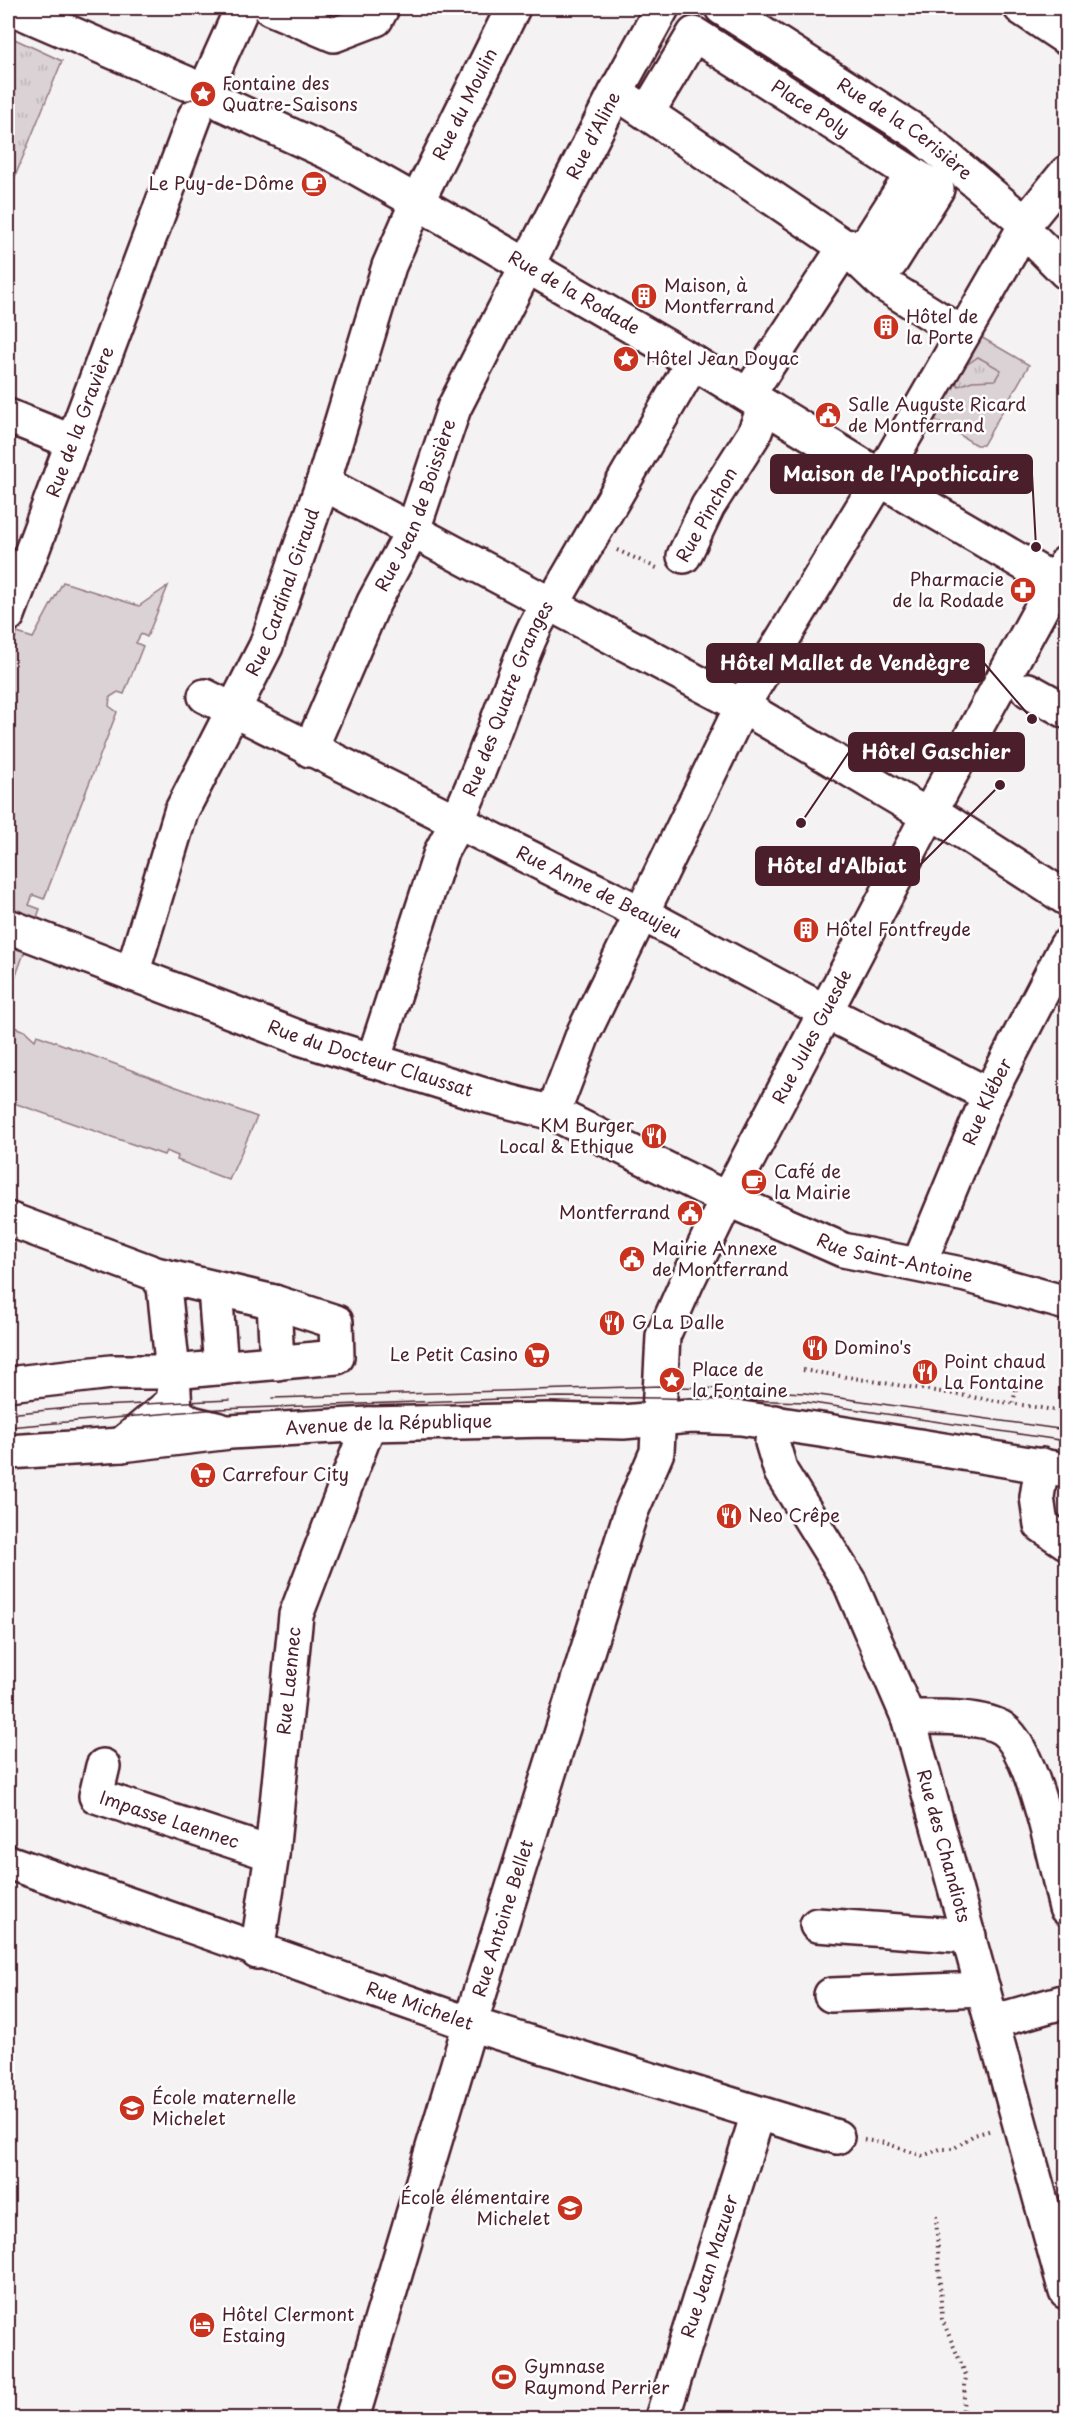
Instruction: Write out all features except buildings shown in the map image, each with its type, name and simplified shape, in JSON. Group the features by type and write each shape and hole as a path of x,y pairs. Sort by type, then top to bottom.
{"street":[{"name":"Rue de la Rodade","path":"12,8 305,141 417,202 693,362 881,477 895,488 1063,578"},
{"name":"Rue de la Gravière","path":"8,615 204,95 242,8"},
{"path":"270,8 334,35 376,19 382,8"},
{"name":"Rue du Moulin","path":"417,202 513,8"},
{"name":"Rue d'Aline","path":"529,266 616,92 662,8"},
{"name":"Rue de la Cerisière","path":"722,8 919,134 1019,218 1024,230 1066,272"},
{"path":"1021,8 1066,38"},
{"name":"Place Poly","path":"647,113 694,34 912,174 856,247 756,401"},
{"path":"616,92 856,247 890,288 963,334"},
{"path":"553,1113 584,1032 742,706 881,477 1030,216 1066,172"},
{"name":"Rue Cardinal Giraud","path":"132,974 181,812 218,703 266,646 323,483 388,266 417,202"},
{"name":"Rue Jean de Boissière","path":"310,750 374,602 413,530 454,408 529,266"},
{"name":"Rue des Quatre Granges","path":"373,1061 441,852 458,822 520,663 549,601 560,591 693,362"},
{"name":"Rue Pinchon","path":"684,556 708,506 754,434 756,401"},
{"path":"8,416 74,441"},
{"path":"323,483 549,601 742,706 928,816 946,821 1066,898"},
{"name":"Rue Jules Guesde","path":"660,1420 663,1336 727,1199 928,816 1063,578"},
{"path":"1028,690 1066,711"},
{"name":"Rue Anne de Beaujeu","path":"218,703 641,913 826,1012 990,1095"},
{"name":"Rue du Docteur Claussat","path":"8,926 300,1038 484,1095 553,1113 727,1199"},
{"name":"Rue Kléber","path":"919,1264 990,1095 1066,946"},
{"name":"Rue Saint-Antoine","path":"727,1199 843,1250 919,1264 1066,1304"},
{"path":"8,1219 156,1274 274,1302 336,1322 337,1357 221,1368 173,1387 121,1445"},
{"path":"156,1274 164,1287 173,1387"},
{"path":"216,1289 221,1368"},
{"path":"274,1302 277,1363"},
{"path":"8,1384 111,1372 173,1387"},
{"name":"Avenue de la République","path":"173,1387 175,1413 191,1423 230,1432"},
{"path":"660,1420 690,1416 1054,1467 1037,1497 1041,1526 1066,1542"},
{"name":"Avenue de la République","path":"8,1452 121,1445 230,1432 369,1424 660,1420"},
{"name":"Rue Antoine Bellet","path":"352,2418 470,2024 634,1502 657,1452 660,1420"},
{"name":"Rue Laennec","path":"257,1952 272,1854 296,1615 369,1424"},
{"name":"Rue des Chandiots","path":"792,1431 782,1472 850,1583 908,1717 1066,2292"},
{"path":"908,1717 989,1722 1012,1738 1027,1766 1035,1790 1066,1908"},
{"name":"Impasse Laennec","path":"103,1766 96,1796 272,1854"},
{"path":"1035,1790 1066,1800"},
{"name":"Rue Michelet","path":"8,1862 257,1952 470,2024 837,2138"},
{"path":"817,1925 969,1936"},
{"path":"831,1995 982,1989"},
{"path":"992,2022 1066,2001"},
{"name":"Rue Jean Mazuer","path":"662,2418 758,2114"}],"path":[{"name":"Rue Pinchon","path":"590,539 675,575 684,556"},
{"path":"803,1370 1066,1412"},
{"path":"1013,1403 1017,1384"},
{"path":"837,2138 885,2143 923,2156 940,2149 953,2149 974,2136 992,2130 1022,2126"},
{"path":"936,2216 942,2319 966,2375 962,2418"}],"green space":[{"path":"8,36 62,61 12,184 8,182"},
{"path":"974,333 1029,365 983,445 976,445 926,414"},
{"path":"978,357 1001,370 995,380 972,381 959,386 952,382 959,370"},
{"path":"63,582 139,606 168,586 147,637 141,634 136,643 143,646 124,694 118,692 110,697 109,706 117,712 44,899 33,895 29,905 40,909 35,923 8,913 8,659 17,633 33,638"},
{"path":"8,935 27,945 8,997"},
{"path":"8,1025 25,1031 35,1040 37,1035 257,1117 229,1180 177,1160 178,1156 166,1151 164,1155 8,1101"}],"tram line":[{"path":"272,1398 661,1386 805,1393 1066,1430"},
{"path":"8,1427 218,1409 559,1397 661,1398 806,1402 1066,1441"},
{"path":"8,1414 78,1407 230,1400"}],"place":[{"name":"Fontaine des Quatre-Saisons","path":"203,94"},
{"name":"Le Puy-de-Dôme","path":"314,184"},
{"name":"Maison, à Montferrand","path":"644,296"},
{"name":"Hôtel de la Porte","path":"886,327"},
{"name":"Hôtel Jean Doyac","path":"626,359"},
{"name":"Salle Auguste Ricard de Montferrand","path":"828,415"},
{"name":"Maison de l'Apothicaire","path":"1036,547"},
{"name":"Pharmacie de la Rodade","path":"1023,590"},
{"name":"Hôtel Mallet de Vendègre","path":"1032,719"},
{"name":"Hôtel d'Albiat","path":"1000,785"},
{"name":"Hôtel Gaschier","path":"801,823"},
{"name":"Hôtel Fontfreyde","path":"806,930"},
{"name":"KM Burger Local & Ethique","path":"654,1136"},
{"name":"Café de la Mairie","path":"754,1182"},
{"name":"Montferrand","path":"690,1213"},
{"name":"Mairie Annexe de Montferrand","path":"632,1259"},
{"name":"G La Dalle","path":"612,1323"},
{"name":"Domino's","path":"815,1348"},
{"name":"Le Petit Casino","path":"537,1355"},
{"name":"Point chaud La Fontaine","path":"925,1372"},
{"name":"Place de la Fontaine","path":"672,1380"},
{"name":"Carrefour City","path":"203,1475"},
{"name":"Neo Crêpe","path":"729,1516"},
{"name":"École maternelle Michelet","path":"132,2108"},
{"name":"École élémentaire Michelet","path":"570,2208"},
{"name":"Hôtel Clermont Estaing","path":"202,2325"},
{"name":"Gymnase Raymond Perrier","path":"504,2377"}]}
